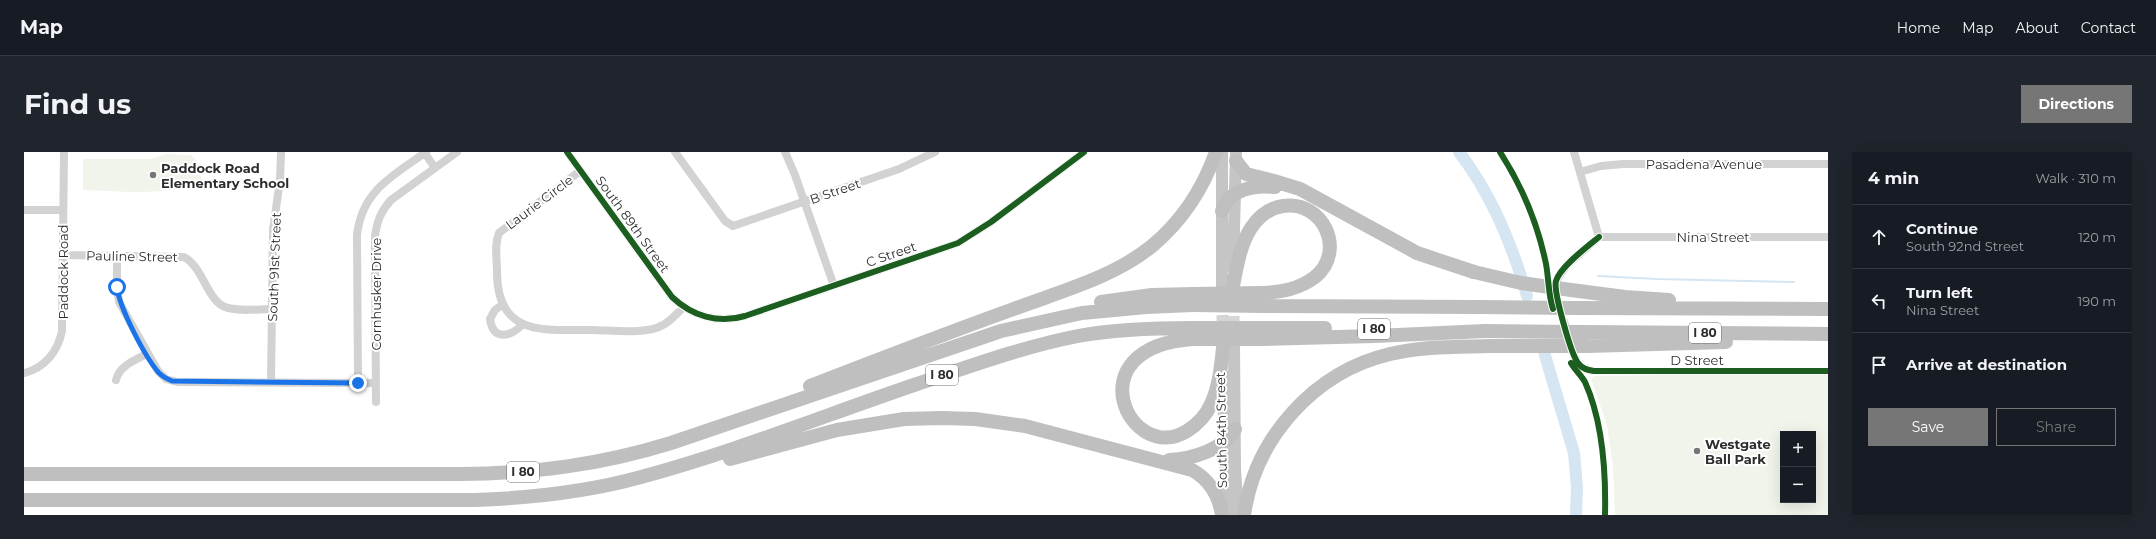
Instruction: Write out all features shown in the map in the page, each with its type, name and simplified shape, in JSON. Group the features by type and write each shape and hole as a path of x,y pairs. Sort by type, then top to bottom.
{"highway":[{"path":"636,454 1086,282 1122,265 1151,247 1177,222 1204,181 1216,152"},
{"path":"1236,156 1246,174 1288,185 1312,196 1417,253 1474,272 1521,283 1625,297 1823,309"},
{"path":"1222,211 1228,199 1235,194 1251,188 1269,187 1312,196"},
{"path":"1229,287 1243,246 1257,220 1270,209 1278,206 1294,205 1310,210 1324,222 1328,232 1330,250 1325,265 1316,276 1299,287 1263,299"},
{"name":"I 80","path":"24,474 507,473 578,466 636,454 1001,331 1090,312 1146,307 1193,300 1263,299 1478,307 1823,309"},
{"name":"I 80","path":"24,500 510,498 560,493 611,485 699,460 961,369 1032,347 1081,336 1114,331 1263,333 1485,331 1828,335"},
{"path":"1194,333 1151,348 1136,358 1126,371 1122,387 1124,403 1132,419 1147,432 1165,436 1175,435 1184,432 1201,420 1209,408 1215,393 1227,346"},
{"path":"1244,515 1253,480 1270,442 1294,410 1322,385 1359,364 1390,354 1426,348 1676,344 1828,335"},
{"path":"699,460 730,459 808,437 864,424 935,418 976,420 1019,425 1185,467 1204,478 1217,496 1222,515"},
{"path":"1149,457 1170,460 1189,458 1224,442 1235,428"}],"main road":[{"path":"1222,152 1222,211 1229,287"},
{"path":"1229,287 1236,156"},
{"name":"South 84th Street","path":"1227,346 1235,428 1238,515"},
{"name":"South 84th Street","path":"1226,515 1224,442 1227,346"}],"street":[{"name":"Paddock Road","path":"24,373 38,368 48,359 60,339 63,324 64,152"},
{"name":"South 91st Street","path":"271,382 273,230 280,180 281,152"},
{"path":"425,152 435,168"},
{"name":"Cornhusker Drive","path":"358,383 357,235 360,216 369,198 379,186 425,152"},
{"name":"Cornhusker Drive","path":"376,402 375,236 378,222 384,209 391,200 457,152"},
{"name":"South 89th Street","path":"567,152 672,297 684,307"},
{"name":"B Street","path":"675,152 725,221 733,226 900,169 935,152"},
{"path":"784,152 805,202 834,286"},
{"name":"C Street","path":"684,307 707,318 733,319 958,243 991,222 1084,152"},
{"path":"1556,281 1567,266 1599,237 1574,152"},
{"name":"Pasadena Avenue","path":"1580,172 1602,166 1623,164 1828,164"},
{"name":"Laurie Circle","path":"502,305 497,280 496,242 499,233 580,171"},
{"path":"24,210 63,210"},
{"name":"Nina Street","path":"1599,237 1828,237"},
{"name":"Pauline Street","path":"63,255 184,257 194,264 215,298 222,305 230,308 272,309"},
{"path":"117,255 117,287 119,302 147,354 158,372 166,379 177,382 376,383"},
{"path":"522,325 512,334 506,335 497,333 493,329 490,319 495,310 502,305 510,315 522,325 545,330 644,331 662,326 684,307"},
{"name":"D Street","path":"1573,353 1582,367 1594,371 1828,371"},
{"path":"116,380 117,375 124,367 147,354"}],"shaded area":[{"path":"166,154 191,155 197,161 201,178 198,184 185,188 141,192 83,190 83,159 150,159"},
{"name":"Westgate Ball Park","path":"1726,374 1828,375 1828,515 1615,515 1613,468 1607,425 1591,379 1594,376"}],"waterway":[{"path":"1459,152 1479,181 1495,211 1521,276"},
{"path":"1598,276 1794,282"},
{"path":"1525,289 1527,296"},
{"path":"1544,352 1574,453 1577,488 1576,515"}],"tunnel":[{"path":"1222,297 1223,336"},
{"path":"1556,297 1568,334"},
{"path":"1233,298 1234,337"}],"cycle path":[{"path":"567,152 672,297 688,309 706,317 715,319 745,316 958,243 991,222 1084,152"},
{"path":"1500,152 1515,178 1534,220 1543,249 1553,309"},
{"path":"1599,237 1568,263 1556,281 1557,297 1567,336 1575,357 1583,368 1594,371 1828,371"},
{"path":"1571,363 1585,382 1591,397 1600,430 1604,465 1605,515"}],"place":[{"name":"Paddock Road Elementary School","path":"153,175"},
{"name":"Westgate Ball Park","path":"1697,451"}],"route":[{"path":"117,287 119,302 123,311 158,372 166,379 177,382 358,383"}]}
